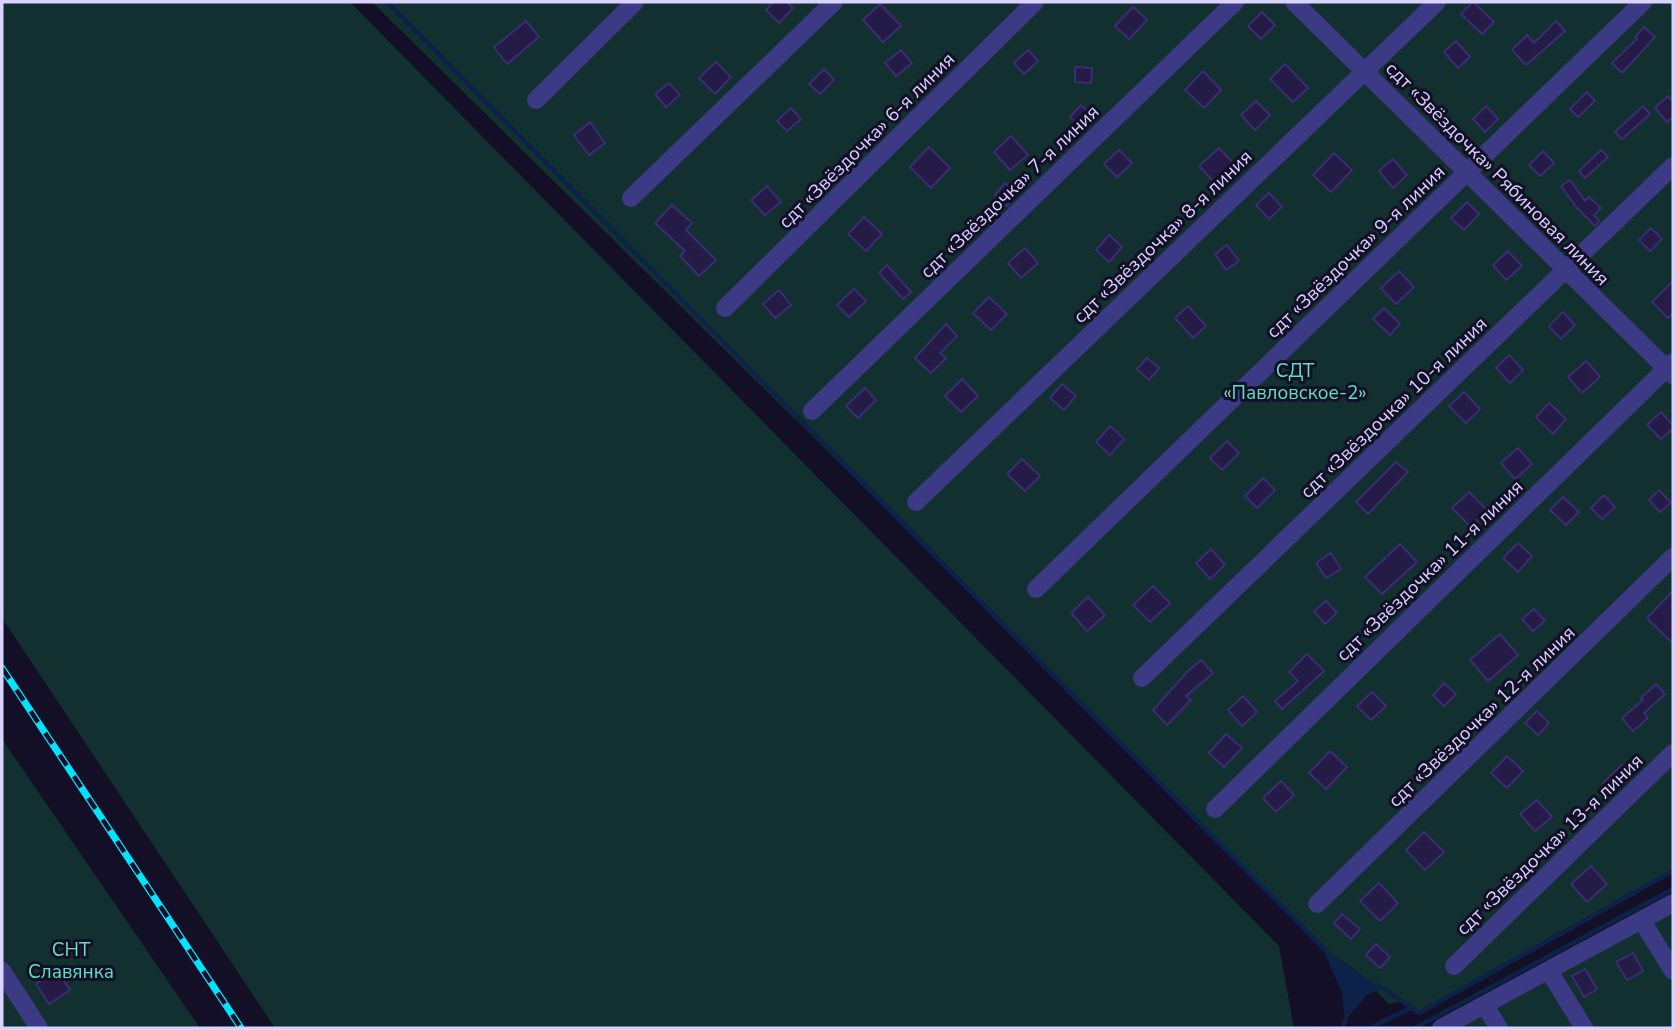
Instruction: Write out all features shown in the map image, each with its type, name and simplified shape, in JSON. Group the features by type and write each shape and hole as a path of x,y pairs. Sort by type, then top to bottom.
{"street":[{"path":"536,100 635,2"},
{"path":"631,198 834,2"},
{"name":"сдт «Звёздочка» 6-я линия","path":"725,308 1035,2"},
{"name":"сдт «Звёздочка» 7-я линия","path":"812,411 1236,2"},
{"name":"сдт «Звёздочка» Рябиновая линия","path":"1294,2 1565,270 1671,369"},
{"name":"сдт «Звёздочка» 8-я линия","path":"916,502 1437,2"},
{"name":"сдт «Звёздочка» 9-я линия","path":"1036,589 1643,2"},
{"name":"сдт «Звёздочка» 10-я линия","path":"1142,678 1673,166"},
{"name":"сдт «Звёздочка» 11-я линия","path":"1215,809 1671,369"},
{"name":"сдт «Звёздочка» 12-я линия","path":"1318,904 1673,557"},
{"name":"сдт «Звёздочка» 13-я линия","path":"1454,965 1673,753"},
{"path":"1441,1028 1673,903"},
{"path":"1642,921 1673,971"},
{"path":"2,971 39,1028"},
{"path":"1549,971 1584,1028"},
{"path":"1485,1006 1499,1028"}],"green space":[{"path":"2,2 350,2 1279,946 1294,1028 275,1028 2,618"},
{"name":"СДТ «Павловское-2»","path":"372,2 1673,2 1673,871 1419,1013 1401,1001 1389,1004 1355,970 1323,949 938,560"},
{"name":"СНТ Славянка","path":"2,739 200,1028 2,1028"},
{"path":"1673,894 1673,1028 1429,1028"}],"water":[{"path":"1323,949 1382,989 1367,995 1345,1021 1342,993"}],"building":[{"path":"773,2 787,2 793,8 779,23 766,10"},
{"path":"1473,2 1494,22 1482,34 1461,14"},
{"path":"880,4 901,26 883,42 863,20"},
{"path":"1133,7 1147,20 1129,39 1115,26"},
{"path":"1262,12 1275,25 1261,39 1248,26"},
{"path":"526,21 539,37 507,64 494,47"},
{"path":"1556,21 1565,31 1526,65 1512,50 1527,35 1534,43"},
{"path":"1644,27 1655,37 1622,73 1612,63 1637,39 1635,37"},
{"path":"1456,41 1470,57 1458,68 1444,52"},
{"path":"901,50 912,63 896,76 885,63"},
{"path":"1028,50 1038,61 1024,74 1014,63"},
{"path":"716,62 731,77 715,94 699,78"},
{"path":"1285,64 1308,88 1293,102 1270,79"},
{"path":"1075,67 1092,68 1091,83 1075,82"},
{"path":"824,69 834,80 820,94 809,84"},
{"path":"1203,71 1221,90 1204,108 1185,90"},
{"path":"669,83 680,95 666,107 655,94"},
{"path":"1587,92 1595,101 1578,117 1570,109"},
{"path":"1668,96 1673,102 1673,117 1667,122 1655,108"},
{"path":"1256,101 1270,115 1255,130 1241,115"},
{"path":"1081,105 1094,117 1083,128 1070,117"},
{"path":"1486,106 1498,119 1485,132 1473,119"},
{"path":"1643,106 1650,114 1622,139 1615,132"},
{"path":"791,108 801,119 787,131 777,121"},
{"path":"590,122 605,143 589,155 574,135"},
{"path":"1011,136 1028,155 1010,170 994,152"},
{"path":"929,147 950,168 931,188 910,167"},
{"path":"1219,148 1235,165 1215,183 1199,166"},
{"path":"1119,150 1132,163 1117,177 1104,164"},
{"path":"1601,150 1608,157 1585,178 1579,171"},
{"path":"1543,151 1554,163 1540,176 1529,165"},
{"path":"1334,153 1352,170 1331,192 1313,175"},
{"path":"1393,159 1407,175 1393,188 1379,171"},
{"path":"1570,180 1585,201 1589,197 1601,208 1594,215 1599,221 1595,226 1561,186"},
{"path":"1005,183 1017,194 1007,206 995,195"},
{"path":"767,186 781,202 765,215 751,200"},
{"path":"1269,193 1282,207 1269,219 1256,205"},
{"path":"1467,202 1479,214 1464,230 1451,218"},
{"path":"672,205 692,223 686,230 716,260 699,276 680,256 685,251 655,223"},
{"path":"864,217 882,234 866,251 848,234"},
{"path":"1651,228 1662,239 1650,251 1639,240"},
{"path":"1109,235 1122,247 1109,262 1096,250"},
{"path":"1227,245 1239,261 1226,270 1215,254"},
{"path":"1025,248 1038,263 1021,278 1008,263"},
{"path":"1508,251 1522,266 1506,280 1493,265"},
{"path":"887,265 911,292 903,299 879,273"},
{"path":"1399,271 1414,287 1396,304 1381,288"},
{"path":"1673,281 1673,313 1668,318 1652,302"},
{"path":"854,289 866,301 849,317 837,305"},
{"path":"779,290 791,305 775,318 763,304"},
{"path":"989,297 1007,314 991,330 973,313"},
{"path":"1188,306 1206,326 1193,338 1175,318"},
{"path":"1384,308 1400,324 1390,335 1373,319"},
{"path":"1563,312 1575,325 1561,339 1549,326"},
{"path":"946,324 957,336 940,353 946,358 931,373 915,358"},
{"path":"1509,355 1523,370 1510,383 1496,368"},
{"path":"1147,358 1159,368 1149,380 1137,369"},
{"path":"1586,361 1600,377 1582,393 1568,377"},
{"path":"962,379 978,396 961,412 945,396"},
{"path":"1062,384 1076,396 1064,410 1050,398"},
{"path":"865,388 876,400 858,418 846,406"},
{"path":"1464,392 1480,409 1466,423 1449,406"},
{"path":"1549,403 1566,419 1553,434 1536,417"},
{"path":"1661,412 1673,428 1661,439 1647,425"},
{"path":"1110,426 1124,439 1110,455 1096,442"},
{"path":"1227,441 1239,453 1222,470 1210,458"},
{"path":"1518,448 1532,464 1515,479 1501,463"},
{"path":"1022,459 1040,476 1025,491 1007,474"},
{"path":"1396,462 1408,472 1368,514 1356,502"},
{"path":"1263,478 1275,490 1257,508 1245,496"},
{"path":"1659,490 1671,503 1660,512 1649,500"},
{"path":"1469,492 1487,510 1471,527 1452,508"},
{"path":"1604,495 1615,507 1602,519 1591,508"},
{"path":"1563,497 1579,512 1566,525 1550,510"},
{"path":"1518,543 1532,556 1518,572 1503,558"},
{"path":"1400,544 1417,562 1382,594 1365,577"},
{"path":"1211,549 1225,565 1210,579 1196,563"},
{"path":"1331,553 1341,569 1326,578 1316,563"},
{"path":"1153,586 1170,603 1150,622 1133,605"},
{"path":"1673,591 1673,644 1647,618"},
{"path":"1088,597 1105,615 1087,631 1071,613"},
{"path":"1326,601 1337,613 1325,624 1314,611"},
{"path":"1534,609 1545,621 1533,631 1522,619"},
{"path":"1500,634 1518,655 1488,681 1470,660"},
{"path":"1307,654 1324,671 1282,709 1275,701 1298,681 1289,672"},
{"path":"1201,660 1213,673 1186,696 1191,700 1167,725 1153,710"},
{"path":"1444,683 1456,694 1444,706 1433,695"},
{"path":"1656,684 1665,694 1644,713 1648,718 1633,731 1622,718 1643,700 1641,698"},
{"path":"1372,692 1386,706 1371,720 1357,706"},
{"path":"1243,696 1257,712 1242,726 1228,710"},
{"path":"1537,711 1549,723 1538,735 1525,723"},
{"path":"1226,734 1242,748 1224,767 1209,753"},
{"path":"1330,751 1347,767 1326,789 1309,773"},
{"path":"1507,756 1523,771 1507,788 1491,773"},
{"path":"1622,765 1632,775 1612,793 1603,783"},
{"path":"1281,781 1294,795 1276,812 1263,798"},
{"path":"1537,800 1552,817 1535,831 1520,814"},
{"path":"1424,832 1444,852 1425,870 1406,850"},
{"path":"1591,866 1607,884 1587,902 1571,884"},
{"path":"1379,883 1398,903 1380,921 1360,901"},
{"path":"1342,914 1360,929 1351,939 1334,923"},
{"path":"1376,944 1390,957 1380,968 1366,955"},
{"path":"1633,953 1643,971 1627,980 1616,962"},
{"path":"1585,969 1597,989 1584,997 1572,976"},
{"path":"57,970 70,990 49,1004 36,984"}],"waterway":[{"path":"387,2 1327,952"},
{"path":"1378,985 1419,1013 1673,871"},
{"path":"1415,1028 1673,889"},
{"path":"1370,1028 1411,1008"},
{"path":"1343,1028 1345,1021"}],"railway":[{"path":"2,668 241,1028"}]}
